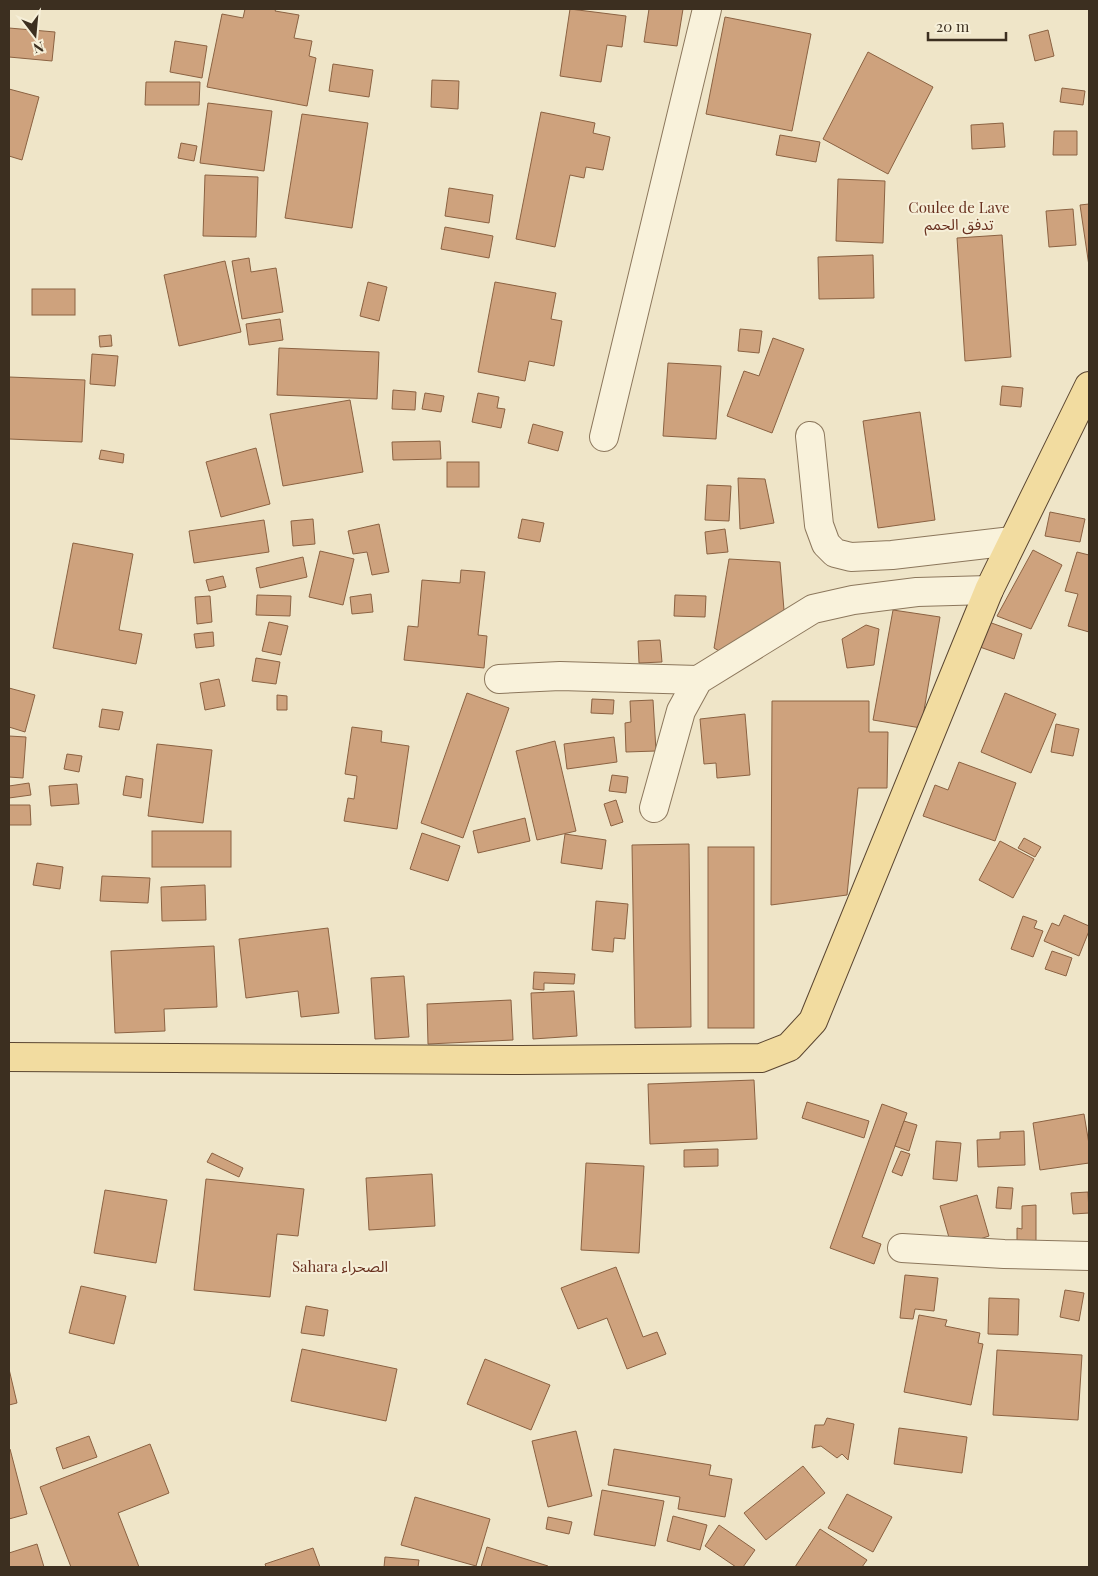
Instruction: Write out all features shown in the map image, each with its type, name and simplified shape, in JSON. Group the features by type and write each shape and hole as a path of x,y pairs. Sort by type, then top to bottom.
{"main road":[{"path":"9,1057 510,1060 761,1058 790,1048 813,1021 989,590 1089,386"}],"street":[{"path":"604,437 708,9"},
{"path":"810,436 819,525 826,544 835,553 851,557 892,555 1012,541"},
{"path":"654,808 681,711 698,680 813,609 853,600 917,592 989,590"},
{"path":"499,679 560,676 698,680"},
{"path":"902,1248 1004,1254 1089,1256"}],"building":[{"path":"245,9 276,9 275,11 299,15 294,38 312,41 309,56 316,58 307,106 207,87 222,14 243,18"},
{"path":"570,9 626,16 622,47 607,45 601,82 560,76"},
{"path":"649,9 683,9 677,46 644,42"},
{"path":"725,17 811,34 792,131 706,114"},
{"path":"9,28 55,32 52,61 9,57"},
{"path":"1048,30 1054,56 1035,61 1029,35"},
{"path":"175,41 207,46 202,78 170,72"},
{"path":"868,52 933,87 888,174 823,139"},
{"path":"333,64 373,70 369,97 329,91"},
{"path":"432,80 459,81 458,109 431,107"},
{"path":"146,82 200,82 199,105 145,105"},
{"path":"1062,88 1085,91 1083,105 1060,102"},
{"path":"9,89 39,97 22,160 9,156"},
{"path":"208,103 272,111 264,171 200,163"},
{"path":"541,112 595,123 593,133 610,137 603,170 586,167 584,178 570,175 555,247 516,239"},
{"path":"302,114 368,123 352,228 285,218"},
{"path":"1003,123 1005,147 972,149 971,125"},
{"path":"1054,131 1077,131 1077,155 1053,155"},
{"path":"780,135 820,142 816,162 776,155"},
{"path":"181,143 197,146 194,161 178,158"},
{"path":"205,175 258,177 256,237 203,236"},
{"path":"838,179 885,181 883,243 836,241"},
{"path":"449,188 493,195 489,223 445,216"},
{"path":"1089,204 1089,266 1080,205"},
{"path":"1073,209 1076,245 1049,247 1046,211"},
{"path":"445,227 493,236 489,258 441,249"},
{"path":"1002,235 1011,357 965,361 957,238"},
{"path":"873,255 874,298 819,299 818,257"},
{"path":"249,258 251,272 276,268 283,312 242,319 232,261"},
{"path":"225,261 241,332 179,346 164,275"},
{"path":"368,282 387,287 379,321 360,316"},
{"path":"495,282 556,293 551,319 562,321 554,366 529,361 525,381 478,372"},
{"path":"32,289 75,289 75,315 32,315"},
{"path":"280,319 283,340 249,345 246,324"},
{"path":"740,329 762,331 759,353 738,351"},
{"path":"111,335 112,346 100,347 99,336"},
{"path":"773,338 804,349 772,433 727,416 744,371 759,376"},
{"path":"279,348 379,352 377,399 277,395"},
{"path":"92,354 118,356 115,386 90,384"},
{"path":"668,363 721,366 716,439 663,436"},
{"path":"9,377 85,380 82,442 9,439"},
{"path":"1002,386 1023,388 1021,407 1000,405"},
{"path":"393,390 416,392 415,410 392,409"},
{"path":"425,393 444,396 441,412 422,409"},
{"path":"478,393 499,397 497,408 505,409 501,428 472,422"},
{"path":"350,400 363,472 283,486 270,414"},
{"path":"920,412 935,520 878,528 863,421"},
{"path":"533,424 563,432 558,451 528,443"},
{"path":"440,441 441,459 393,460 392,442"},
{"path":"256,448 270,504 221,517 206,462"},
{"path":"101,450 124,454 123,463 99,459"},
{"path":"447,462 479,462 479,487 447,487"},
{"path":"738,478 765,479 774,523 740,529"},
{"path":"707,485 731,486 729,521 705,520"},
{"path":"1050,512 1085,519 1080,542 1045,536"},
{"path":"313,519 315,544 293,546 291,521"},
{"path":"522,519 544,523 540,542 518,538"},
{"path":"264,520 269,552 194,563 189,531"},
{"path":"379,524 389,572 372,575 367,552 353,554 348,531"},
{"path":"725,529 728,552 707,554 705,532"},
{"path":"73,543 133,554 119,630 142,634 136,664 53,648"},
{"path":"1033,550 1062,565 1031,629 997,616"},
{"path":"320,551 354,559 343,605 309,597"},
{"path":"1077,552 1089,555 1089,632 1068,626 1078,594 1065,591"},
{"path":"303,557 307,577 260,588 256,568"},
{"path":"729,559 780,562 784,610 730,657 714,648"},
{"path":"461,570 485,572 478,635 487,636 484,668 404,660 408,626 418,627 422,580 460,583"},
{"path":"223,576 226,587 209,591 206,580"},
{"path":"371,594 373,612 352,614 350,597"},
{"path":"257,595 291,596 290,616 256,615"},
{"path":"675,595 706,596 705,617 674,616"},
{"path":"210,596 212,622 197,624 195,597"},
{"path":"893,610 940,617 921,728 873,720"},
{"path":"986,621 1022,634 1014,659 977,646"},
{"path":"269,622 288,626 281,655 262,651"},
{"path":"866,625 879,629 874,665 847,668 842,639"},
{"path":"213,632 214,646 196,648 194,634"},
{"path":"660,640 662,662 639,663 638,641"},
{"path":"256,658 280,662 276,684 252,681"},
{"path":"219,679 225,706 205,710 200,683"},
{"path":"9,688 35,695 25,732 9,727"},
{"path":"467,693 509,708 463,838 421,823"},
{"path":"1005,693 1056,714 1031,773 981,752"},
{"path":"277,695 287,696 287,710 277,710"},
{"path":"592,699 614,700 613,714 591,713"},
{"path":"653,700 656,751 626,752 625,723 631,722 630,701"},
{"path":"772,701 869,701 869,732 888,732 887,788 858,788 847,895 771,905"},
{"path":"102,709 123,712 119,730 99,727"},
{"path":"745,714 750,775 717,778 716,763 704,764 700,719"},
{"path":"1056,724 1079,729 1073,756 1051,752"},
{"path":"352,727 382,731 381,742 409,746 397,829 344,821 348,798 354,799 357,776 345,774"},
{"path":"9,736 26,737 23,778 9,777"},
{"path":"614,737 617,762 567,769 564,744"},
{"path":"555,741 576,831 537,840 516,751"},
{"path":"157,744 212,750 203,823 148,816"},
{"path":"67,754 82,756 79,772 64,769"},
{"path":"959,762 1016,783 995,841 923,816 935,785 948,790"},
{"path":"612,775 628,777 626,793 609,791"},
{"path":"126,776 143,779 141,798 123,795"},
{"path":"29,783 31,795 9,798 9,786"},
{"path":"77,784 79,804 51,806 49,786"},
{"path":"616,800 623,822 611,826 604,804"},
{"path":"9,805 30,805 31,825 9,825"},
{"path":"525,818 530,841 478,853 473,831"},
{"path":"152,831 231,831 231,867 152,867"},
{"path":"422,833 460,846 448,881 410,869"},
{"path":"565,834 606,840 602,869 561,863"},
{"path":"1024,838 1041,847 1035,857 1018,848"},
{"path":"1000,841 1034,859 1013,898 979,880"},
{"path":"689,844 691,1027 635,1028 632,845"},
{"path":"708,847 754,847 754,1028 708,1028"},
{"path":"37,863 63,867 60,889 33,885"},
{"path":"102,876 150,878 148,903 100,901"},
{"path":"205,885 206,920 162,921 161,887"},
{"path":"596,901 628,904 625,939 614,938 613,952 592,950"},
{"path":"1064,915 1089,926 1089,931 1079,956 1044,941 1052,923 1059,926"},
{"path":"1023,916 1037,921 1034,928 1043,931 1033,957 1011,949"},
{"path":"328,928 339,1013 301,1017 298,991 246,998 239,939"},
{"path":"214,946 217,1007 164,1009 165,1031 115,1033 111,951"},
{"path":"1052,951 1072,958 1066,976 1045,969"},
{"path":"534,972 575,974 574,984 544,983 544,990 533,989"},
{"path":"404,976 409,1037 375,1039 371,978"},
{"path":"574,991 577,1036 533,1039 531,993"},
{"path":"511,1000 513,1040 428,1044 427,1004"},
{"path":"754,1080 757,1139 650,1144 648,1084"},
{"path":"807,1102 869,1121 864,1138 802,1118"},
{"path":"882,1104 907,1113 862,1237 881,1244 874,1264 830,1248"},
{"path":"1084,1114 1089,1144 1089,1163 1040,1170 1033,1123"},
{"path":"904,1121 917,1125 909,1151 895,1146"},
{"path":"1024,1131 1025,1165 978,1167 977,1140 1000,1139 1000,1132"},
{"path":"936,1141 961,1143 957,1181 933,1179"},
{"path":"718,1149 718,1166 684,1167 684,1150"},
{"path":"901,1151 910,1154 902,1176 892,1172"},
{"path":"212,1153 243,1168 239,1177 207,1162"},
{"path":"586,1163 644,1166 639,1253 581,1250"},
{"path":"432,1174 435,1226 369,1230 366,1178"},
{"path":"206,1179 304,1189 298,1236 277,1234 270,1297 194,1290"},
{"path":"998,1187 1013,1188 1011,1209 996,1208"},
{"path":"105,1190 167,1200 156,1263 94,1253"},
{"path":"1088,1192 1089,1213 1073,1214 1071,1193"},
{"path":"977,1195 989,1236 952,1248 940,1206"},
{"path":"1036,1205 1036,1245 1017,1245 1017,1228 1022,1229 1022,1206"},
{"path":"616,1267 643,1337 657,1332 666,1354 627,1369 607,1318 578,1329 561,1288"},
{"path":"905,1275 938,1278 934,1311 915,1309 913,1319 900,1318"},
{"path":"81,1286 126,1296 114,1344 69,1333"},
{"path":"1065,1290 1084,1293 1079,1321 1060,1317"},
{"path":"989,1298 1019,1299 1018,1335 988,1334"},
{"path":"306,1306 328,1310 324,1336 301,1333"},
{"path":"919,1315 947,1320 945,1326 980,1333 978,1343 983,1344 971,1405 904,1392"},
{"path":"302,1349 397,1369 386,1421 291,1401"},
{"path":"997,1350 1082,1355 1078,1420 993,1415"},
{"path":"485,1359 550,1385 531,1430 467,1404"},
{"path":"9,1369 17,1403 9,1405"},
{"path":"827,1418 854,1424 848,1460 842,1454 837,1458 821,1446 812,1448 815,1425 824,1425"},
{"path":"899,1428 967,1437 962,1473 894,1464"},
{"path":"576,1431 592,1496 548,1507 532,1441"},
{"path":"89,1436 97,1457 63,1469 56,1448"},
{"path":"150,1444 169,1493 118,1513 139,1567 71,1567 40,1487"},
{"path":"614,1449 711,1465 709,1475 732,1479 725,1517 678,1509 680,1497 608,1485"},
{"path":"9,1450 27,1514 9,1519"},
{"path":"803,1466 825,1493 766,1540 744,1513"},
{"path":"602,1490 664,1501 655,1546 594,1535"},
{"path":"847,1494 892,1517 873,1552 828,1528"},
{"path":"415,1497 490,1519 476,1566 401,1545"},
{"path":"673,1516 707,1525 700,1550 667,1541"},
{"path":"548,1517 572,1522 569,1534 546,1529"},
{"path":"719,1525 755,1550 743,1567 736,1567 705,1546"},
{"path":"820,1529 867,1560 862,1567 795,1567"},
{"path":"37,1544 44,1567 9,1567 9,1553"},
{"path":"487,1547 548,1566 481,1567"},
{"path":"313,1548 320,1567 266,1567 265,1564"},
{"path":"385,1557 419,1560 418,1567 384,1567"}],"district":[{"name":"Coulee de Lave تدفق الحمم","path":"959,216"},
{"name":"Sahara الصحراء","path":"340,1266"}]}
